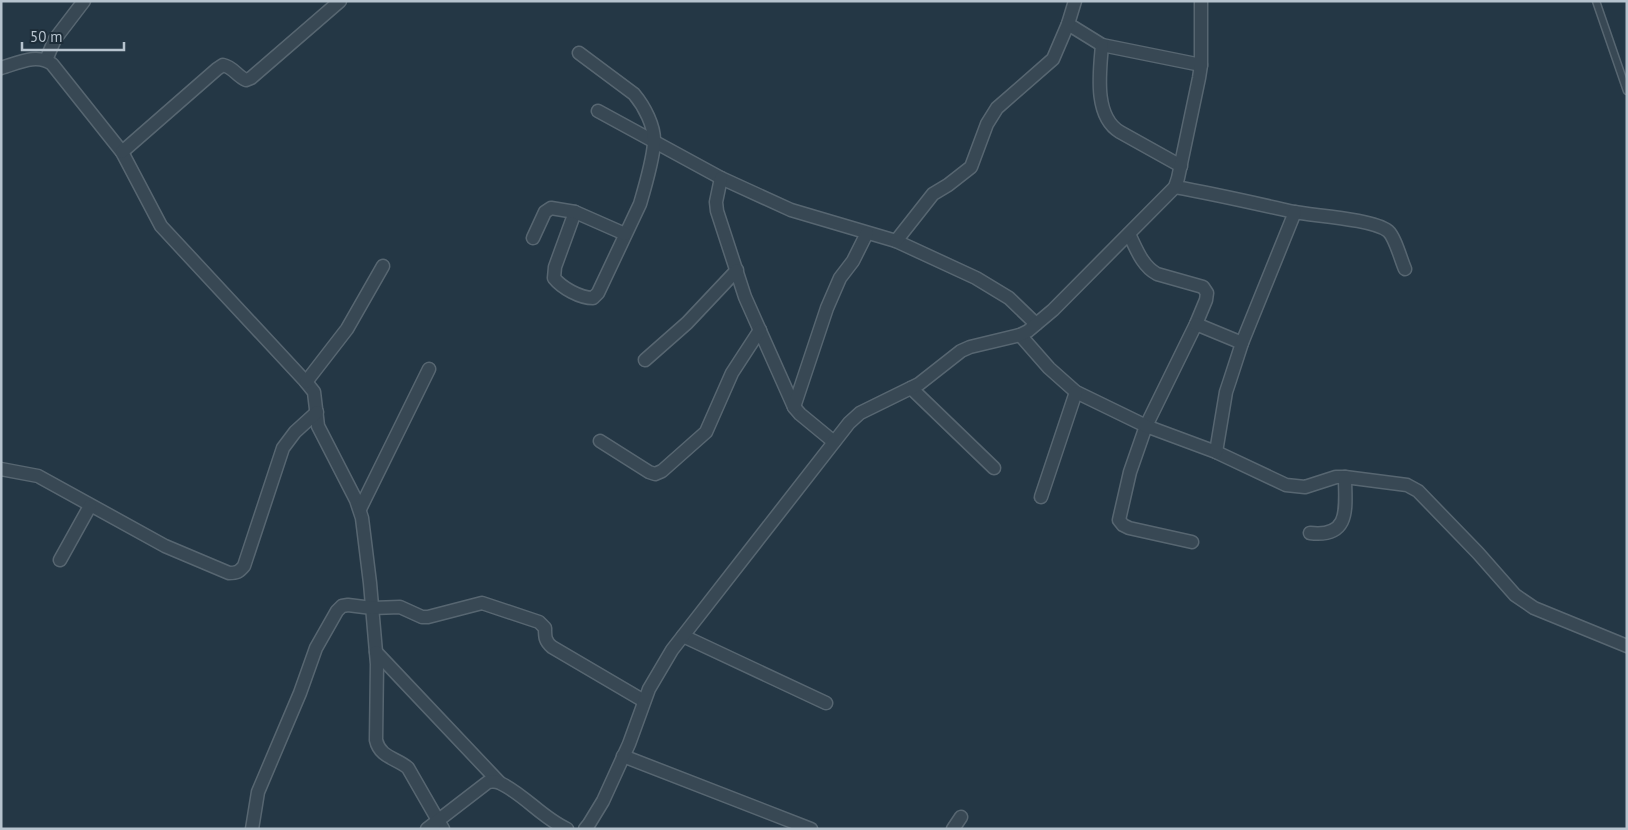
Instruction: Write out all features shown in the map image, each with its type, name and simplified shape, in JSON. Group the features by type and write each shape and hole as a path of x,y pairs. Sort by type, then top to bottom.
{"street":[{"path":"46,60 55,39 84,1"},
{"path":"122,152 217,69 223,65 229,66 242,78 246,80 251,78 340,1"},
{"path":"896,241 933,194 971,167 986,124 992,114 1053,59 1068,24 1075,1"},
{"path":"585,829 600,806 623,756 649,689 683,636 854,417 919,384 961,351 970,347 1020,335 1036,324 1053,310 1174,187 1181,166 1201,65 1201,1"},
{"path":"1068,24 1102,44 1201,65"},
{"path":"1102,44 1099,88 1109,123 1114,129 1181,166"},
{"path":"575,212 555,267 554,278 558,283 581,296 593,298 598,293 644,191 654,142 649,119 641,102 634,94 579,53"},
{"path":"1,68 33,59 46,60 52,64 122,152 161,226 314,392 318,426 360,510 376,652 377,747 387,756 401,762 408,768 441,824"},
{"path":"598,111 721,178 791,210 896,241 976,278 1009,298 1036,324"},
{"path":"721,178 716,202 717,211 746,297 760,330 794,407 834,442"},
{"path":"1174,187 1218,194 1295,212 1358,222 1383,229 1392,236 1405,269"},
{"path":"534,238 545,212 551,208 575,212 625,234"},
{"path":"1216,452 1226,392 1242,343 1295,212"},
{"path":"794,407 827,308 840,278 853,261 867,233"},
{"path":"1129,234 1144,264 1150,270 1157,274 1203,287 1206,293 1206,300 1146,426 1132,467 1119,520 1129,528 1192,542"},
{"path":"306,382 347,329 384,266"},
{"path":"645,360 687,323 737,270"},
{"path":"1196,324 1242,343"},
{"path":"600,442 649,472 655,474 662,471 706,432 732,373 760,330"},
{"path":"1020,335 1049,368 1076,392 1146,426 1216,452 1286,485 1305,487 1336,477 1345,477 1412,487 1426,498 1515,595 1523,601 1534,608 1627,646"},
{"path":"360,510 429,369"},
{"path":"911,388 994,468"},
{"path":"1041,497 1076,392"},
{"path":"1,469 38,476 90,506 176,551 229,573 236,573 240,572 244,566 283,448 295,432 317,412"},
{"path":"1310,533 1327,533 1340,526 1344,520 1345,477"},
{"path":"60,560 90,506"},
{"path":"252,829 258,792 321,639 337,611 342,606 400,607 422,617 428,617 477,603 488,604 539,622 545,628 545,637 552,647 644,702"},
{"path":"683,636 826,703"},
{"path":"376,652 499,782 553,822 567,829"},
{"path":"623,756 811,829"},
{"path":"427,829 441,824 488,782 499,782"},
{"path":"953,829 961,817"}],"lane":[{"path":"1596,1 1627,91"}]}
